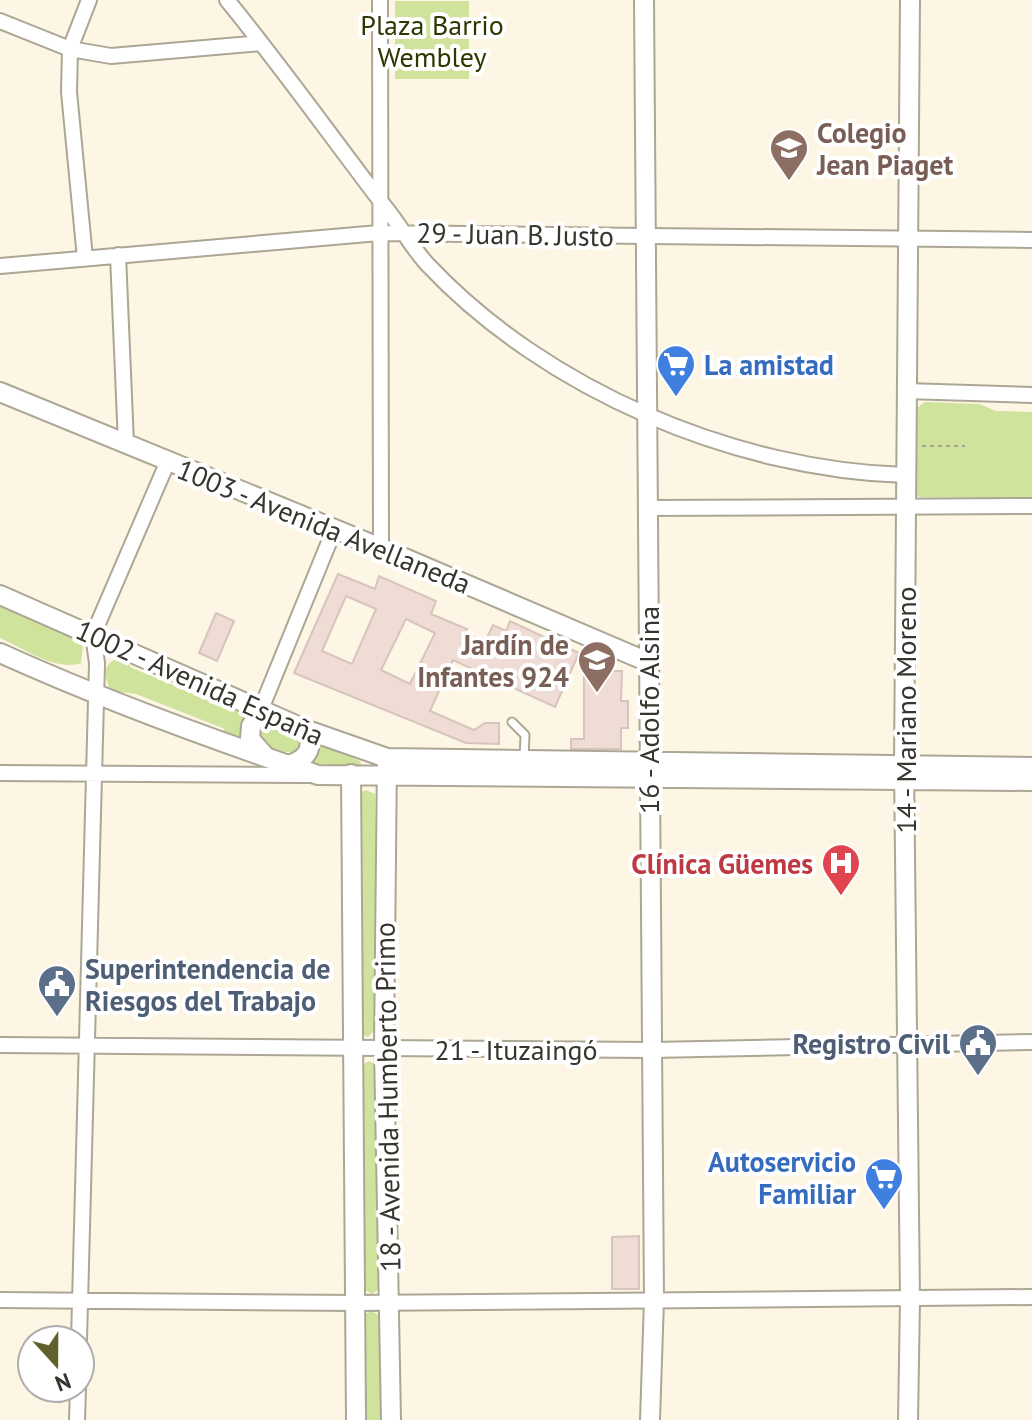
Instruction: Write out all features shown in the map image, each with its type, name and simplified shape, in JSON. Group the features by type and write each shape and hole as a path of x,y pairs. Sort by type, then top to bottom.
{"street":[{"path":"85,258 69,92 70,49 89,0"},
{"path":"227,0 436,273 529,350 578,383 646,417 727,444 819,465 905,475"},
{"path":"380,0 381,548"},
{"name":"16 - Adolfo Alsina","path":"644,0 647,771 654,1300 650,1420"},
{"name":"14 - Mariano Moreno","path":"908,1420 910,1300 904,773 910,0"},
{"path":"0,21 70,49 111,56 261,43"},
{"name":"29 - Juan B. Justo","path":"0,266 405,232 1032,240"},
{"path":"118,255 126,444"},
{"path":"906,391 1032,395"},
{"name":"1003 - Avenida Avellaneda","path":"0,392 381,548 648,662"},
{"path":"79,1324 96,696 93,635 168,461"},
{"path":"648,508 905,504 1032,506"},
{"path":"268,759 250,739 251,726 261,709 334,530"},
{"name":"1002 - Avenida España","path":"0,595 386,766"},
{"name":"1002 - Avenida España","path":"0,653 96,696 318,775 351,774 386,766"},
{"path":"287,765 299,762 308,753 311,741 307,730"},
{"path":"386,766 524,762 647,771"},
{"path":"386,766 904,773 1032,767"},
{"name":"18 - Avenida Humberto Primo","path":"386,766 384,1048 391,1420"},
{"path":"0,773 318,775"},
{"path":"904,773 1032,781"},
{"name":"18 - Avenida Humberto Primo","path":"351,774 356,1420"},
{"name":"21 - Ituzaingó","path":"0,1045 652,1050 1032,1042"},
{"path":"0,1300 389,1303 1032,1297"}],"lane":[{"path":"512,722 525,735 524,762"}],"path":[{"path":"906,446 965,446"}],"green space":[{"name":"Plaza Barrio Wembley","path":"395,1 469,1 469,79 395,79"},
{"path":"925,402 979,404 996,411 1032,412 1032,498 919,497 912,493 914,410"},
{"path":"0,607 77,637 83,645 81,663 51,662 0,638"},
{"path":"122,657 129,659 130,667 218,704 230,699 248,708 247,747 217,735 225,729 136,694 111,691 106,670 111,662"},
{"path":"267,718 304,733 297,752 274,752 257,734 258,725"},
{"path":"317,741 360,761 362,767 307,763"},
{"path":"366,790 375,794 378,1026 368,1037 359,1033 357,794"},
{"path":"369,1061 378,1066 380,1288 372,1294 363,1289 360,1066"},
{"path":"371,1311 381,1316 382,1420 363,1420 362,1316"}],"building":[{"path":"338,574 375,589 379,576 436,601 431,614 467,629 465,633 485,642 493,625 506,631 510,621 579,653 555,707 453,660 430,711 474,730 485,723 499,723 499,744 466,743 294,673","holes":["346,596 376,609 352,664 322,651","406,619 435,633 410,684 381,670"]},
{"path":"216,613 234,621 217,661 199,653"},
{"path":"584,671 622,671 621,701 628,701 628,728 621,728 621,749 571,749 571,739 584,739"},
{"path":"639,1236 639,1289 612,1289 612,1237"}],"place":[{"name":"Colegio Jean Piaget","path":"789,182"},
{"name":"La amistad","path":"676,398"},
{"name":"Jardín de Infantes 924","path":"597,694"},
{"name":"Clínica Güemes","path":"841,897"},
{"name":"Superintendencia de Riesgos del Trabajo","path":"57,1018"},
{"name":"Registro Civil","path":"978,1077"},
{"name":"Autoservicio Familiar","path":"884,1211"}]}
